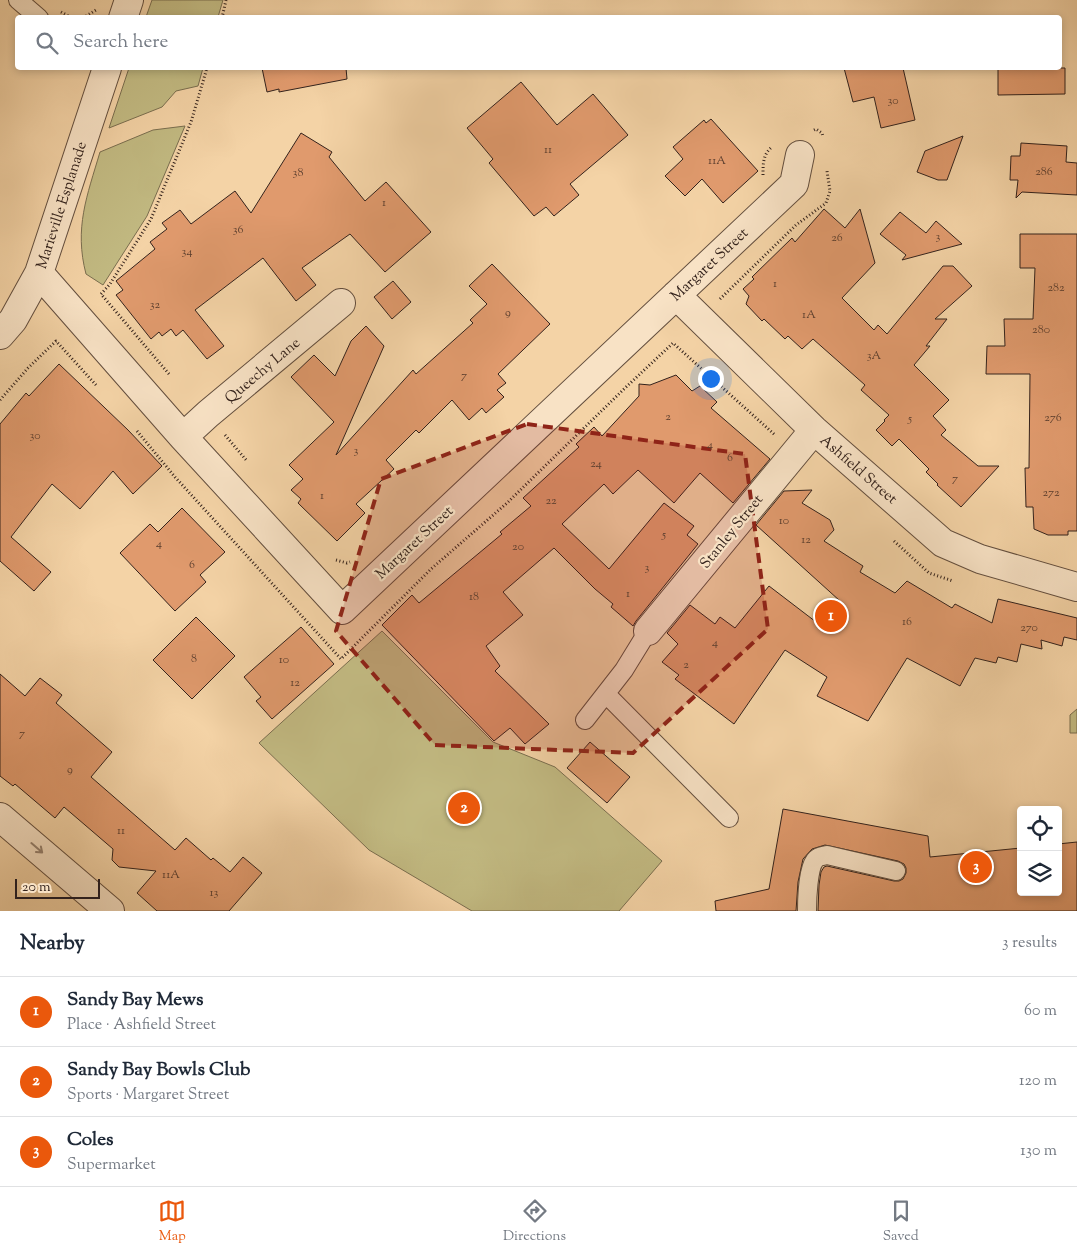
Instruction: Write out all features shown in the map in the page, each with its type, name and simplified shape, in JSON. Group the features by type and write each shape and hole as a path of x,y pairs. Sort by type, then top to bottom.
{"street":[{"path":"125,15 129,0"},
{"name":"Marieville Esplanade","path":"0,335 13,320 39,273 106,70"},
{"name":"Margaret Street","path":"39,273 183,437 342,610 794,184 800,154"},
{"name":"Ashfield Street","path":"676,295 814,430 943,542 980,560 1077,587"},
{"name":"Queechy Lane","path":"183,437 341,303"},
{"name":"Stanley Street","path":"648,631 814,430"},
{"path":"0,817 110,911"}],"lane":[{"path":"18,0 36,15"},
{"path":"585,720 624,670 648,631"},
{"path":"606,694 729,818"},
{"path":"807,911 811,871 816,858 827,856 896,871"}],"path":[{"path":"223,15 226,0"},
{"path":"170,376 101,294 110,284 151,219 191,122 207,70"},
{"path":"0,400 28,368 56,341 99,388"},
{"path":"135,429 175,477 341,659 432,569 507,503 673,343 795,453"},
{"path":"223,433 252,468"},
{"path":"335,560 347,563 353,561"}],"highlighted area":[{"path":"527,424 745,454 768,629 633,753 435,745 336,631 381,479"}],"shaded area":[{"path":"152,0 223,0 219,15 147,15"},
{"path":"128,70 202,70 198,86 176,91 162,107 109,128"},
{"path":"185,126 147,216 103,285 86,274 81,242 84,212 100,152 153,130"},
{"path":"382,631 493,742 555,767 662,861 619,911 472,911 369,850 259,743"},
{"path":"1077,709 1077,733 1070,733 1070,715"}],"building":[{"path":"1062,68 1065,68 1065,94 998,95 998,70 1062,70"},
{"path":"262,70 346,70 347,79 279,92 279,89 267,92"},
{"path":"845,70 903,70 915,120 881,128 874,97 853,102"},
{"path":"521,82 557,125 593,94 628,135 570,184 579,195 554,216 546,207 534,216 489,163 493,159 467,128"},
{"path":"711,119 758,171 723,203 702,179 685,196 665,176 683,159 673,147 704,120 706,123"},
{"path":"301,133 332,152 329,157 365,201 386,182 431,232 385,272 350,234 302,268 316,285 296,301 263,258 195,310 224,346 207,359 183,330 176,336 171,329 162,336 159,332 151,339 116,295 123,290 116,281 155,249 150,242 167,229 162,223 180,210 191,224 235,191 251,213"},
{"path":"963,136 947,180 938,180 917,172 925,151"},
{"path":"1021,143 1067,146 1066,162 1077,163 1077,195 1022,192 1016,198 1018,180 1010,180 1011,156 1020,156"},
{"path":"824,209 845,228 860,209 875,263 842,298 874,330 878,325 887,334 943,266 953,266 972,286 935,319 947,319 926,346 930,346 914,365 949,400 933,416 946,430 941,435 978,466 999,466 961,507 937,485 926,472 929,469 899,439 892,446 876,430 889,415 861,390 865,385 813,339 802,349 788,336 785,339 764,319 762,321 746,304 749,296 743,289 754,279 752,277 792,238 795,242"},
{"path":"900,212 926,233 936,221 962,244 902,260 906,255 880,234"},
{"path":"1020,234 1077,234 1077,531 1068,531 1068,535 1048,535 1034,529 1033,507 1026,507 1025,468 1029,468 1030,374 986,374 987,346 1005,346 1004,319 1033,319 1035,268 1020,268"},
{"path":"492,264 550,324 498,374 506,383 497,390 504,397 486,413 482,408 469,420 452,400 419,433 416,430 386,460 394,469 356,504 365,513 337,541 298,503 301,499 291,490 303,479 289,465 334,422 291,377 314,355 335,376 351,341 366,326 384,346 336,455 413,370 416,374 473,323 470,320 487,304 469,286"},
{"path":"393,281 411,302 392,319 374,297"},
{"path":"59,364 128,430 162,466 133,494 113,471 80,509 52,484 11,537 51,572 34,591 0,561 0,424 26,393 29,396"},
{"path":"676,375 692,391 700,386 717,402 711,408 770,459 733,503 700,473 674,503 638,470 613,494 604,484 562,524 609,569 664,503 694,526 687,535 698,544 633,626 611,607 613,604 595,589 554,548 503,592 523,615 486,646 500,666 495,671 549,724 525,744 510,728 494,741 382,625 412,595 419,603 502,534 500,532 531,506 523,498 579,447 576,444 594,427 602,436 639,396 639,384 650,385"},
{"path":"812,490 802,503 830,520 834,530 824,541 863,566 860,572 895,593 907,581 952,608 955,604 992,623 998,599 1077,618 1077,640 1064,637 1062,646 1041,640 1042,649 1021,644 1017,662 998,657 996,663 975,658 960,686 907,658 868,721 817,696 827,677 785,650 734,724 675,679 679,675 662,662 678,644 667,633 690,605 715,624 720,617 735,628 769,586 820,625 840,601 756,525 784,491"},
{"path":"182,508 225,552 200,575 206,582 175,611 120,553 150,524 158,532"},
{"path":"196,617 235,656 192,699 153,660"},
{"path":"301,627 334,664 272,719 256,701 261,697 244,677"},
{"path":"0,674 25,696 40,678 62,695 56,703 112,752 91,777 175,850 186,838 211,860 213,858 230,872 243,857 262,873 229,911 157,911 137,893 156,871 119,867 112,860 113,849 64,807 55,818 15,784 13,786 0,776"},
{"path":"590,742 630,777 607,803 567,768"},
{"path":"783,809 928,836 930,857 1017,848 1017,896 1062,896 1062,844 1077,842 1077,911 818,911 819,885 821,872 824,867 827,866 894,881 903,879 906,873 904,864 898,861 825,845 812,849 803,859 798,882 796,911 716,911 715,901 769,889"}],"place":[{"name":"Sandy Bay Mews","path":"831,616"},
{"name":"Sandy Bay Bowls Club","path":"464,808"},
{"name":"Coles","path":"976,867"}]}
